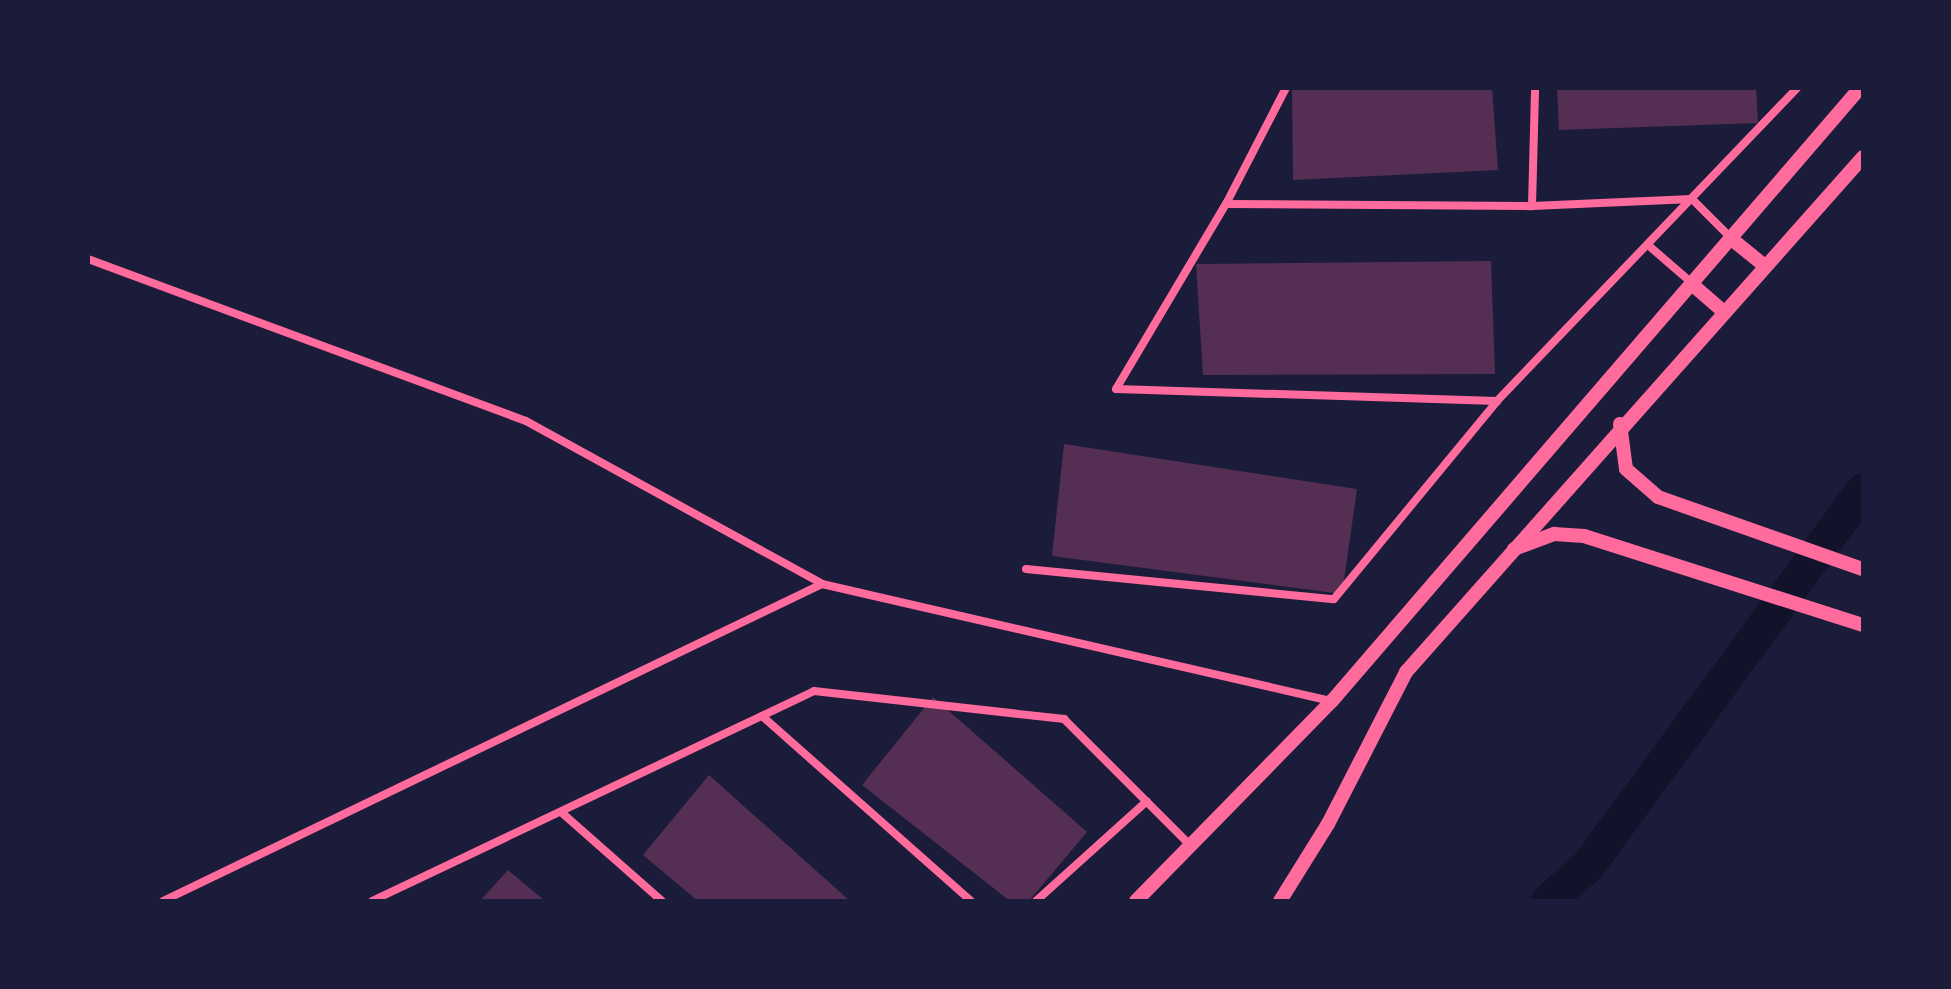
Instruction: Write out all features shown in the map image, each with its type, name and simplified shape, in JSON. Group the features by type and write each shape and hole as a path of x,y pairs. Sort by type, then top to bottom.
{"street":[{"path":"1286,88 1226,204 1116,389 1497,401"},
{"path":"1532,206 1535,88"},
{"path":"1026,569 1334,599 1497,401 1797,88"},
{"path":"1136,901 1332,701 1734,241 1860,88"},
{"path":"1280,901 1328,824 1406,672 1620,424 1863,157"},
{"path":"1226,204 1532,206 1692,199 1734,241 1764,265"},
{"path":"1648,245 1722,310"},
{"path":"88,259 526,421 822,584 1332,701"},
{"path":"1620,424 1626,469 1658,497 1765,539 1863,569"},
{"path":"1510,550 1554,534 1584,536 1863,625"},
{"path":"163,901 822,584"},
{"path":"372,901 814,691 1064,719 1190,845"},
{"path":"762,716 971,901"},
{"path":"1036,901 1147,801"},
{"path":"561,812 662,901"}],"building":[{"path":"1292,88 1492,88 1498,170 1293,180"},
{"path":"1557,88 1756,88 1758,123 1559,130"},
{"path":"1491,261 1495,374 1203,375 1196,264"},
{"path":"1064,444 1357,489 1342,594 1052,556"},
{"path":"933,697 1087,832 1029,901 1010,901 862,785"},
{"path":"709,775 850,901 698,901 643,855"},
{"path":"508,870 545,901 480,901"}],"waterway":[{"path":"1548,901 1588,866 1863,490"}]}
